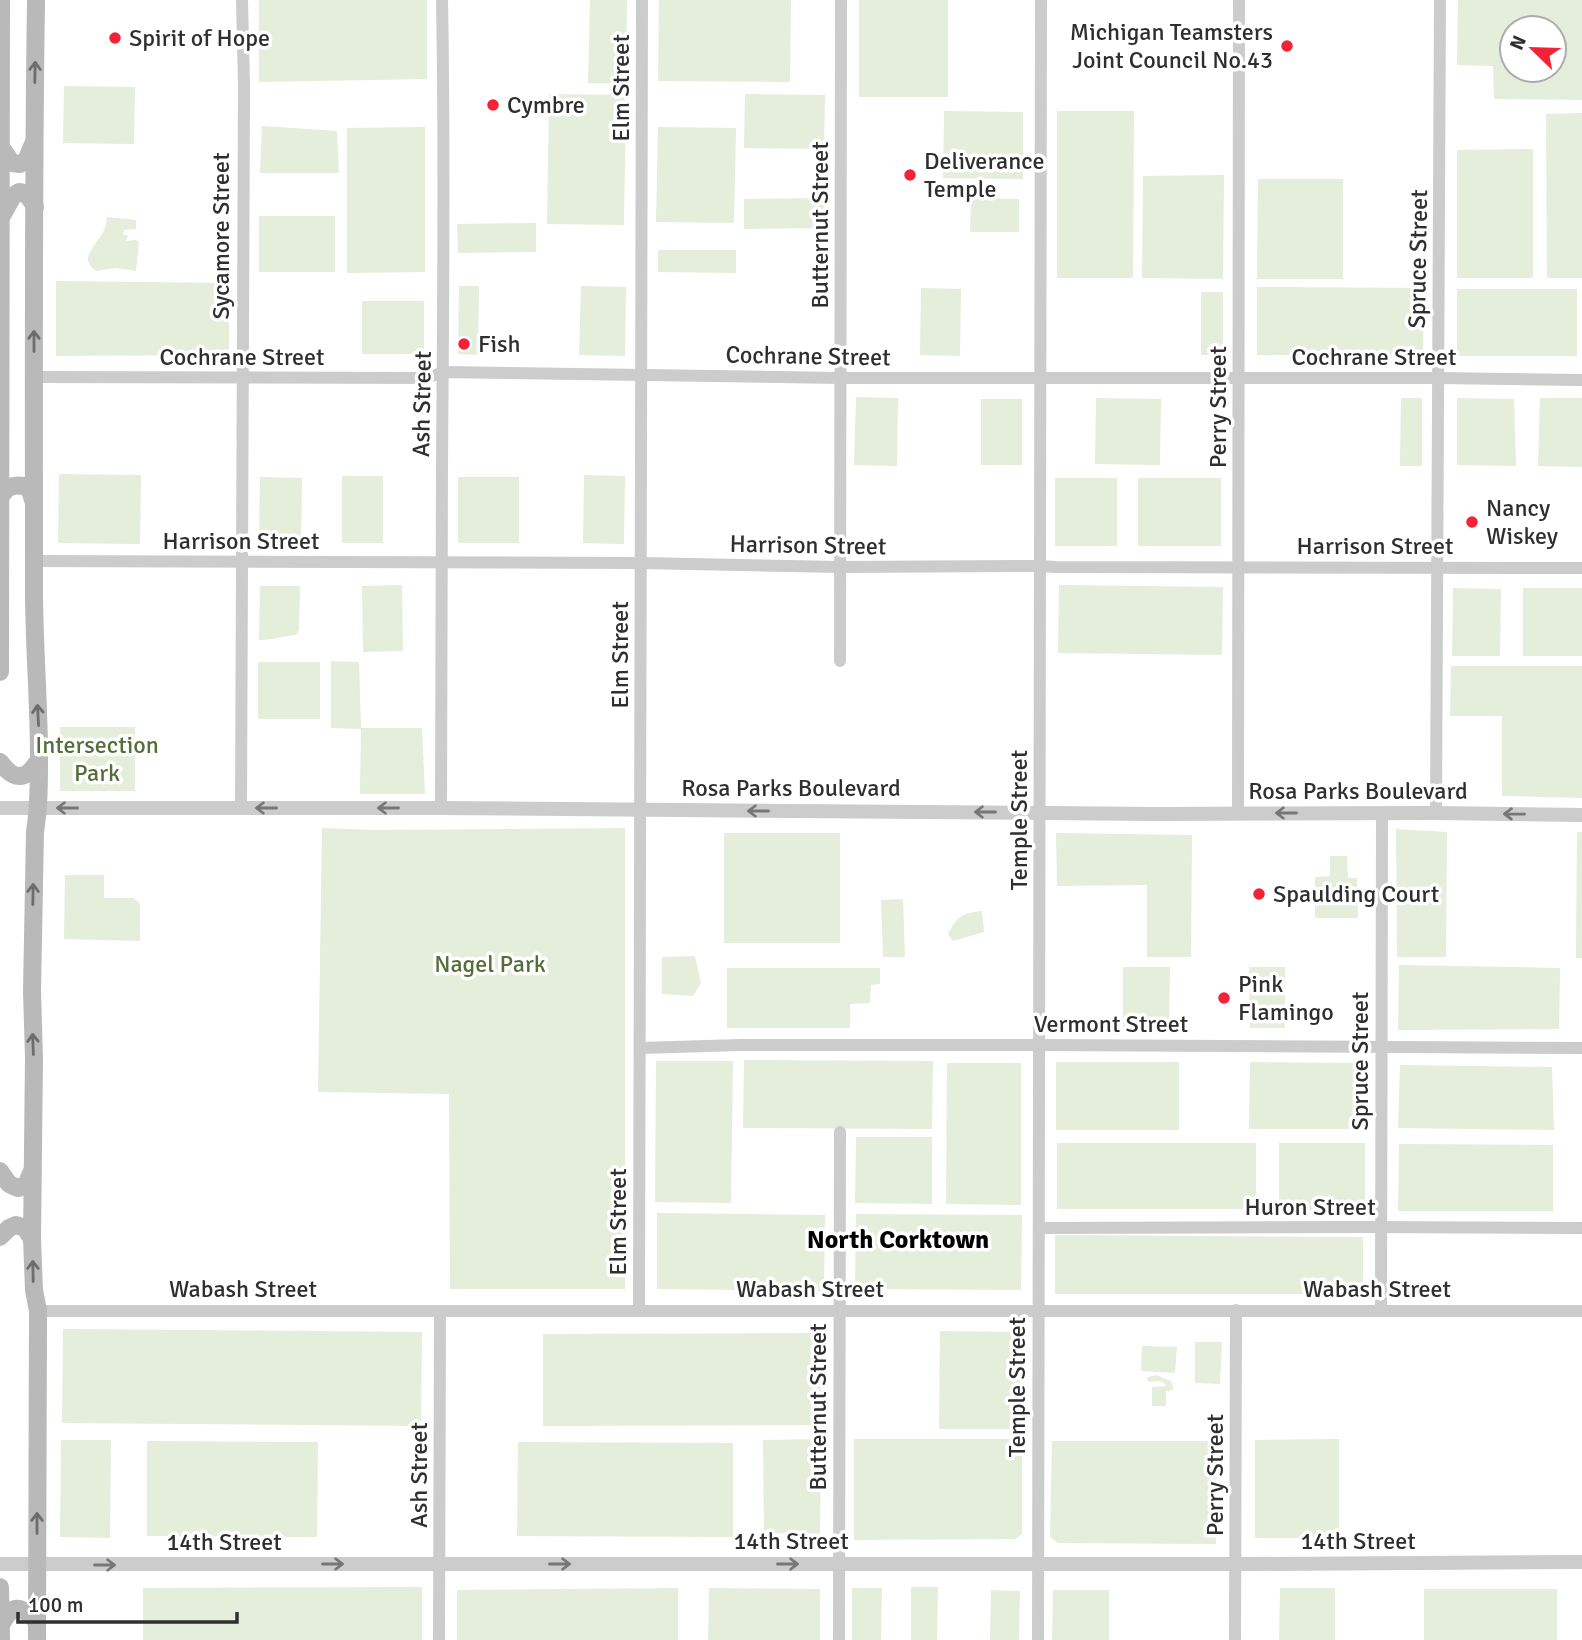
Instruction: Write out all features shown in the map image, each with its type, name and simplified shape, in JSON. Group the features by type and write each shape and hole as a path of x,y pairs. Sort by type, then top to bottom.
{"main road":[{"path":"0,673 1,0"},
{"path":"36,0 34,632 39,723 39,808 35,832 32,1171 34,1290 38,1311 37,1640"},
{"path":"1,147 12,163 20,164 26,161 34,141"},
{"path":"1,217 16,193 24,192 35,207"},
{"path":"1,442 6,448 16,450 24,447 34,431"},
{"path":"0,498 10,486 24,486 30,490 34,503"},
{"path":"0,762 10,774 20,776 30,773 39,760"},
{"path":"0,1171 9,1184 18,1188 26,1185 32,1171"},
{"path":"0,1237 16,1225 25,1228 33,1239"},
{"path":"0,1587 1,1640"},
{"path":"1,1625 8,1612 16,1608 25,1610 37,1621"}],"street":[{"name":"Sycamore Street","path":"241,808 244,86 242,0"},
{"name":"Ash Street","path":"441,808 444,86 442,0"},
{"name":"Elm Street","path":"639,1310 642,0"},
{"name":"Butternut Street","path":"840,661 841,0"},
{"name":"Temple Street","path":"1038,1640 1041,0"},
{"name":"Perry Street","path":"1238,813 1240,0"},
{"name":"Spruce Street","path":"1436,813 1440,0"},
{"name":"Cochrane Street","path":"34,377 427,378 443,372 841,378 1582,380"},
{"name":"Harrison Street","path":"34,561 841,567 1582,568"},
{"name":"Rosa Parks Boulevard","path":"0,808 1582,815"},
{"name":"Spruce Street","path":"1381,1310 1382,813"},
{"name":"Vermont Street","path":"640,1048 741,1045 1582,1048"},
{"name":"Butternut Street","path":"838,1640 840,1132"},
{"name":"Huron Street","path":"1039,1228 1582,1228"},
{"name":"Perry Street","path":"1235,1640 1236,1310"},
{"name":"Wabash Street","path":"38,1311 1582,1311"},
{"name":"Ash Street","path":"439,1640 440,1311"},
{"name":"14th Street","path":"0,1564 1582,1562"}],"green space":[{"path":"259,0 427,0 427,79 259,82"},
{"path":"590,0 627,0 626,83 588,83"},
{"path":"659,0 791,0 790,82 658,81"},
{"path":"859,0 948,0 948,97 859,97"},
{"path":"1458,0 1582,0 1582,100 1494,99 1493,66 1457,65"},
{"path":"64,86 135,87 134,144 63,143"},
{"path":"549,94 626,95 624,225 547,224"},
{"path":"745,94 825,95 824,149 744,148"},
{"path":"944,111 1023,112 1023,179 943,178"},
{"path":"1057,111 1134,111 1133,278 1057,278"},
{"path":"1582,113 1582,278 1547,278 1546,114"},
{"path":"262,126 337,131 339,173 260,173"},
{"path":"425,127 425,272 347,273 347,128"},
{"path":"658,127 736,128 734,223 656,222"},
{"path":"1533,149 1533,278 1457,278 1457,150"},
{"path":"1224,175 1223,279 1142,278 1143,176"},
{"path":"1258,179 1343,179 1343,279 1257,279"},
{"path":"825,198 825,228 744,229 744,199"},
{"path":"971,198 1019,199 1019,232 970,232"},
{"path":"259,216 335,216 335,272 259,272"},
{"path":"107,217 136,220 136,229 124,230 123,235 128,235 126,241 139,242 136,271 115,268 97,271 88,262 90,253 106,226"},
{"path":"536,223 536,252 458,253 457,224"},
{"path":"658,250 736,250 736,273 658,272"},
{"path":"56,281 229,283 229,355 56,356"},
{"path":"459,286 479,286 478,355 458,354"},
{"path":"581,286 626,287 625,356 579,355"},
{"path":"1257,287 1424,288 1423,356 1257,355"},
{"path":"921,288 961,289 960,356 920,355"},
{"path":"1457,289 1577,289 1577,356 1457,356"},
{"path":"1201,292 1223,292 1223,355 1201,355"},
{"path":"362,301 424,301 424,354 362,354"},
{"path":"856,397 898,398 897,466 854,465"},
{"path":"1096,398 1161,399 1160,465 1095,464"},
{"path":"1401,398 1422,398 1422,466 1400,466"},
{"path":"1457,398 1514,399 1516,466 1457,465"},
{"path":"1540,398 1582,398 1582,467 1538,466"},
{"path":"981,399 1022,399 1022,465 981,465"},
{"path":"59,474 141,475 140,544 58,543"},
{"path":"584,475 625,476 624,544 583,543"},
{"path":"342,476 383,476 383,543 342,543"},
{"path":"260,477 302,478 301,542 259,541"},
{"path":"458,477 519,477 519,543 458,543"},
{"path":"1055,478 1117,478 1117,546 1055,546"},
{"path":"1138,478 1221,478 1221,546 1138,546"},
{"path":"402,585 403,651 363,652 362,586"},
{"path":"1059,585 1223,587 1222,655 1058,653"},
{"path":"260,586 300,586 299,630 296,635 259,640"},
{"path":"1453,588 1501,589 1500,656 1452,656"},
{"path":"1523,588 1582,588 1582,656 1523,656"},
{"path":"331,661 359,662 361,728 422,728 425,794 360,794 361,729 331,728"},
{"path":"258,662 320,662 320,719 258,719"},
{"path":"1451,666 1582,666 1582,798 1502,796 1502,716 1450,716"},
{"name":"Intersection Park","path":"60,727 135,727 135,791 60,791"},
{"name":"Nagel Park","path":"322,828 625,828 625,1289 450,1289 449,1094 318,1092"},
{"path":"1396,829 1447,832 1446,957 1397,957"},
{"path":"1577,832 1582,832 1582,958 1576,958"},
{"path":"724,833 840,833 840,943 724,943"},
{"path":"1056,833 1192,835 1191,957 1147,957 1147,885 1057,886"},
{"path":"1330,856 1347,856 1348,878 1357,878 1358,918 1315,918 1315,877 1330,876"},
{"path":"65,875 104,875 104,898 134,898 140,904 140,941 64,939"},
{"path":"903,899 905,957 883,957 881,900"},
{"path":"982,911 984,932 953,941 948,934 954,923 965,914"},
{"path":"695,956 701,983 693,996 662,994 662,957"},
{"path":"1399,965 1560,968 1559,1029 1398,1030"},
{"path":"1123,967 1170,967 1169,1029 1123,1028"},
{"path":"1249,967 1285,967 1285,1028 1250,1028"},
{"path":"727,968 880,968 880,984 871,985 870,1003 850,1004 850,1028 727,1028"},
{"path":"744,1060 933,1061 932,1129 743,1128"},
{"path":"656,1061 733,1061 731,1203 655,1202"},
{"path":"1056,1062 1179,1062 1179,1130 1056,1130"},
{"path":"1250,1062 1365,1063 1364,1129 1249,1129"},
{"path":"947,1063 1021,1063 1021,1205 946,1204"},
{"path":"1400,1065 1552,1067 1554,1130 1398,1128"},
{"path":"856,1137 932,1137 932,1204 855,1203"},
{"path":"1057,1143 1256,1143 1256,1209 1057,1209"},
{"path":"1279,1143 1365,1143 1365,1210 1279,1210"},
{"path":"1399,1144 1553,1145 1553,1211 1398,1211"},
{"path":"657,1213 825,1215 824,1291 657,1289"},
{"path":"856,1214 1022,1215 1021,1290 855,1289"},
{"path":"1055,1235 1363,1237 1363,1294 1055,1294"},
{"path":"63,1329 422,1332 421,1426 62,1423"},
{"path":"940,1331 1021,1332 1020,1429 939,1429"},
{"path":"821,1333 821,1425 543,1426 543,1334"},
{"path":"1195,1342 1222,1342 1220,1384 1195,1383"},
{"path":"1142,1346 1177,1347 1175,1373 1141,1371"},
{"path":"1156,1375 1171,1381 1174,1389 1168,1392 1166,1390 1166,1406 1152,1406 1152,1387 1166,1386 1161,1382 1147,1380 1148,1377"},
{"path":"821,1439 820,1534 764,1533 763,1440"},
{"path":"854,1439 1022,1439 1022,1534 1016,1539 854,1540"},
{"path":"1339,1439 1339,1538 1255,1538 1255,1440"},
{"path":"61,1440 111,1440 110,1538 60,1537"},
{"path":"147,1441 318,1442 317,1537 147,1536"},
{"path":"1052,1441 1217,1441 1216,1544 1058,1543 1050,1537"},
{"path":"518,1442 733,1443 733,1537 517,1536"},
{"path":"422,1587 422,1640 143,1640 143,1588"},
{"path":"911,1587 938,1587 937,1640 911,1640"},
{"path":"678,1588 678,1640 457,1640 457,1590"},
{"path":"709,1588 820,1589 820,1640 708,1640"},
{"path":"852,1588 882,1588 881,1640 852,1640"},
{"path":"1280,1588 1335,1588 1335,1640 1279,1640"},
{"path":"1424,1589 1557,1589 1557,1640 1424,1640"},
{"path":"991,1590 1020,1591 1019,1640 990,1640"},
{"path":"1053,1590 1109,1590 1109,1640 1052,1640"}],"place":[{"name":"Spirit of Hope","path":"115,38"},
{"name":"Michigan Teamsters Joint Council No.43","path":"1287,46"},
{"name":"Cymbre","path":"493,105"},
{"name":"Deliverance Temple","path":"910,175"},
{"name":"Fish","path":"464,344"},
{"name":"Nancy Wiskey","path":"1472,522"},
{"name":"Spaulding Court","path":"1259,894"},
{"name":"Pink Flamingo","path":"1224,998"}],"district":[{"name":"North Corktown","path":"898,1239"}]}
